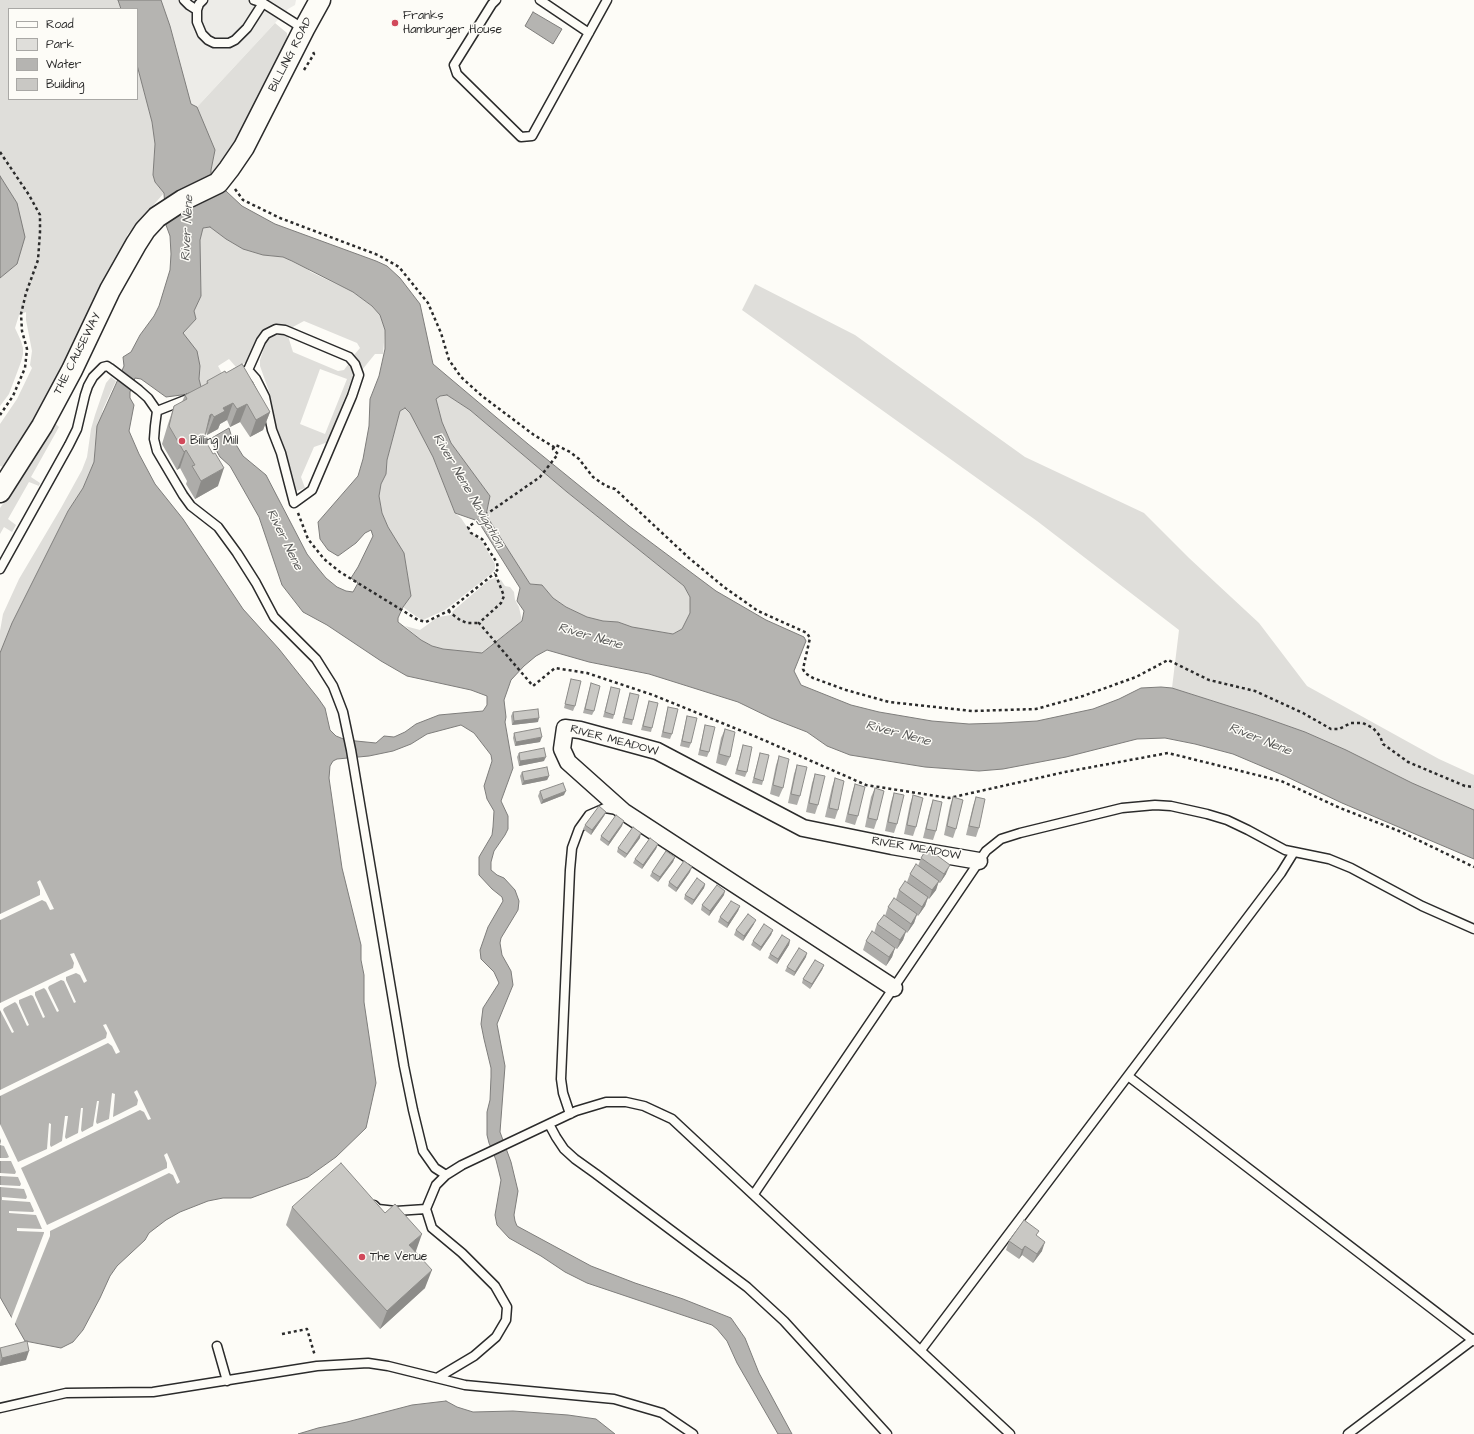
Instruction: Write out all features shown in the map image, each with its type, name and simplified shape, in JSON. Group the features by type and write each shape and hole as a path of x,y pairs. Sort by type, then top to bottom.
{"street":[{"name":"BILLING ROAD","path":"225,183 320,0"},
{"name":"THE CAUSEWAY","path":"0,492 42,426 72,370 110,290 145,230 157,217 183,200 225,183"},
{"name":"RIVER MEADOW","path":"894,988 624,812 568,762 562,749 565,728 580,730 657,751 803,828 892,846 980,861"}],"lane":[{"path":"184,0 188,5 197,10"},
{"path":"203,0 199,4 197,10 197,22 202,34 214,43 229,43 235,40 247,28 263,3"},
{"path":"254,0 263,3 304,29"},
{"path":"496,0 454,65 457,74 521,137 532,136 607,0"},
{"path":"540,0 589,34"},
{"path":"276,329 285,330 348,357 355,364 358,370 359,375 352,396 312,490 294,503 281,454 272,430 265,397 256,379 248,370 261,341 266,334 276,329"},
{"path":"0,569 77,429 85,395 91,381 102,368 107,366 148,398 157,411 154,439 157,451 183,496 191,506 218,527 238,554 256,583 274,617 316,660 335,692 343,712 353,765 413,1110 423,1150 434,1168 446,1175"},
{"path":"232,376 238,372 248,370"},
{"path":"157,411 200,393"},
{"path":"754,1194 986,851 1001,838 1122,808 1155,805 1188,809 1227,820 1284,850 1329,859 1351,868 1422,906 1474,929"},
{"path":"570,1114 563,1093 561,1079 572,848 578,829 589,815 605,808 624,812"},
{"path":"921,1350 1281,873 1294,852"},
{"path":"1128,1076 1474,1340 1348,1434"},
{"path":"437,1378 474,1356 496,1337 506,1320 507,1307 495,1286 462,1253 432,1228 426,1209 436,1185 446,1175 462,1165 570,1114 606,1102 626,1102 644,1106 672,1119 1010,1434"},
{"path":"549,1124 560,1143 575,1159 747,1287 784,1321 887,1434"},
{"path":"369,1199 378,1209 396,1211 426,1209"},
{"path":"217,1346 227,1381"},
{"path":"0,1408 66,1393 152,1392 318,1366 368,1362 465,1384 614,1399 662,1413 693,1434"}],"path":[{"path":"0,152 30,195 40,215 38,260 26,293 22,314 22,331 27,349 25,368 13,396 0,415"},
{"path":"225,183 243,200 280,218 378,254 399,267 428,303 441,333 449,360 461,377 488,401 534,435 554,447 553,449 558,454 540,477 468,527 469,530 482,539 497,563 498,570 448,611 426,622 418,620 340,572 324,559 308,539 294,503"},
{"path":"554,447 555,445 558,446 570,452 579,459 593,477 606,486 615,489 689,558 724,587 758,610 807,633 810,638 803,669 805,673 813,678 846,690 889,702 972,711 1036,709 1083,696 1136,677 1168,660 1209,680 1255,691 1303,713 1331,729 1339,729 1351,723 1363,723 1374,728 1380,736 1383,744 1408,762 1465,786 1474,787"},
{"path":"448,611 460,620 467,623 479,623 501,603 504,596 495,573"},
{"path":"479,623 533,686 555,668 587,673 653,695 759,738 866,785 949,798 1065,772 1168,753 1282,780 1340,808 1399,831 1474,867"},
{"path":"282,1334 307,1330 314,1347 318,1366"}],"shaded area":[{"path":"161,0 296,0 295,5 288,9 197,107 191,105 170,26"}],"green space":[{"path":"0,0 118,0 121,8 8,8 8,100 138,100 138,69 152,122 155,144 153,175 155,182 164,193 127,235 129,238 37,418 4,467 0,466 0,424 17,399 32,368 30,365 32,351 26,320 26,312 19,315 15,328 23,348 21,362 9,394 0,406 0,278 17,264 17,203 0,176"},
{"path":"275,23 287,33 287,39 240,134 211,177 214,150 197,107"},
{"path":"210,227 243,249 263,255 283,257 302,265 311,272 353,292 372,306 380,315 385,330 383,354 375,354 362,370 354,355 360,348 357,343 304,321 291,328 274,325 266,328 259,334 247,362 236,367 229,359 218,366 223,375 201,387 199,379 200,366 182,333 196,319 194,311 201,296 200,240 203,228"},
{"path":"755,284 855,335 1025,457 1144,513 1189,558 1259,623 1307,686 1439,759 1474,775 1474,810 1412,783 1346,750 1305,732 1172,688 1179,630 1037,521 742,310"},
{"path":"277,335 288,336 293,352 338,371 344,370 349,363 354,374 328,442 314,447 301,477 305,488 297,491 293,486 271,415 270,394 260,366 260,360 267,339","holes":["320,369 347,379 325,434 300,424"]},
{"path":"111,377 116,381 103,409 95,446 94,462 83,488 68,511 12,623 0,653 0,631 3,614 19,579 82,470 87,457 91,429 95,415 106,383"},
{"path":"447,395 470,410 567,492 684,586 690,597 690,613 682,629 673,634 587,617 566,607 553,598 542,585 530,584 486,515 490,496 451,443 442,422 436,399 440,396"},
{"path":"405,408 410,413 433,457 455,513 461,518 471,533 481,540 495,564 495,569 491,574 445,610 423,620 403,607 411,596 404,553 388,527 382,513 379,496 381,484 386,474 387,460 400,411"},
{"path":"53,421 59,427 31,477 40,483 39,486 29,482 8,519 16,525 12,532 4,527 0,534 0,508 25,472"},
{"path":"495,578 501,580 505,586 510,587 514,592 522,621 481,653 443,649 432,646 421,640 405,626 420,630 438,617 451,615 453,611 489,580"}],"water":[{"path":"118,0 161,0 170,26 191,104 197,107 215,150 211,177 242,206 275,224 387,266 400,278 420,304 433,364 629,526 716,591 766,620 804,637 806,641 794,671 801,685 851,705 879,712 932,721 969,724 1037,721 1093,709 1119,699 1141,688 1172,688 1305,732 1346,750 1412,783 1474,810 1474,859 1342,803 1285,776 1233,754 1195,744 1165,738 1137,739 1066,757 1003,769 979,771 925,767 850,755 827,746 807,732 771,718 738,702 649,674 589,662 547,650 536,656 524,666 511,680 504,700 506,717 505,722 513,768 501,801 508,816 508,829 494,851 491,862 491,870 504,878 515,890 519,901 518,910 501,938 500,943 502,955 511,971 513,985 497,1024 505,1066 500,1132 511,1162 518,1191 514,1215 515,1221 517,1226 591,1266 731,1318 745,1338 759,1373 792,1434 778,1434 737,1363 727,1341 712,1325 587,1283 565,1272 541,1256 509,1238 497,1225 495,1215 501,1180 487,1135 487,1112 490,1100 491,1068 481,1024 483,1008 499,983 494,972 481,959 480,950 488,927 503,901 502,897 479,875 479,857 492,835 493,827 494,811 487,799 484,786 492,761 491,755 474,733 461,725 427,734 411,744 393,751 369,756 337,759 333,761 330,766 329,778 342,868 361,945 361,960 364,975 364,1002 376,1083 366,1128 336,1157 308,1177 251,1198 223,1198 208,1201 180,1212 166,1220 149,1233 145,1240 117,1266 110,1276 83,1330 73,1342 61,1348 25,1341 0,1297 0,653 12,623 68,511 83,488 94,462 97,426 124,366 123,357 131,352 140,335 154,316 159,306 170,270 170,236 166,225 164,193 155,182 153,175 155,144 152,122 138,69 138,8 121,8","holes":["210,227 243,249 263,255 283,257 353,292 372,306 380,315 385,330 385,349 379,376 370,399 369,426 363,459 358,476 318,522 320,539 328,550 338,556 356,543 365,533 371,530 373,536 351,578 358,583 353,592 337,587 326,578 307,554 266,475 243,456 232,438 229,428 210,439 220,457 230,466 259,517 282,585 303,612 327,625 381,661 407,676 471,690 487,696 487,705 483,711 439,715 416,724 405,732 394,737 384,736 376,743 346,740 336,736 330,730 325,708 318,698 279,649 243,609 183,519 155,484 129,431 134,405 130,398 130,392 135,378 141,379 166,397 189,394 201,387 199,379 200,366 197,351 183,333 196,319 194,311 201,296 200,240 203,228","447,395 470,410 567,492 684,586 690,597 690,613 682,629 673,634 587,617 566,607 553,598 542,585 530,584 486,515 490,496 451,443 442,422 436,399 440,396","405,408 410,413 433,457 455,513 478,521 520,588 517,601 524,611 522,621 482,653 443,649 432,646 421,640 398,622 398,618 403,607 411,596 404,553 388,527 382,513 379,496 381,484 386,474 387,460 400,411"]},
{"path":"533,12 562,29 553,44 525,26"},
{"path":"0,176 17,203 25,237 17,264 0,278"},
{"path":"446,1401 457,1407 473,1412 513,1411 568,1415 596,1419 615,1434 298,1434 412,1405"}],"pier":[{"path":"40,880 54,909 50,910 46,902 42,900 0,920 0,914 40,895 37,882"},
{"path":"74,953 87,981 84,983 80,975 76,973 66,977 76,1002 74,1003 64,981 61,980 48,988 59,1011 57,1012 44,988 35,992 45,1017 43,1018 33,996 31,995 19,1000 29,1025 27,1026 15,1002 3,1010 14,1032 12,1033 0,1010 0,1003 73,968 74,963 70,954"},
{"path":"106,1024 120,1052 116,1054 112,1046 108,1043 0,1096 0,1090 106,1038 107,1033 103,1025"},
{"path":"137,1090 151,1119 148,1120 144,1112 140,1110 21,1168 47,1225 167,1168 164,1155 167,1153 180,1182 177,1184 173,1175 169,1173 50,1231 50,1236 14,1326 11,1319 44,1232 17,1231 17,1228 42,1229 36,1215 9,1213 9,1211 33,1212 34,1211 30,1202 2,1200 2,1197 26,1199 27,1197 24,1189 0,1187 0,1185 20,1186 21,1184 18,1177 0,1176 0,1173 15,1174 16,1172 11,1161 0,1161 0,1158 9,1157 4,1146 0,1145 0,1124 18,1162 47,1149 49,1123 51,1124 51,1147 62,1141 65,1116 68,1116 66,1139 78,1133 81,1108 83,1108 82,1132 93,1126 97,1101 99,1101 97,1124 109,1119 112,1093 115,1094 113,1117 137,1105 138,1100 134,1092"}],"building":[{"path":"242,364 270,412 256,420 247,404 237,409 233,403 223,408 225,411 214,417 212,414 210,415 205,440 213,454 215,453 224,468 201,481 192,466 195,465 186,450 184,452 169,426 174,406 187,399 185,395 208,383 207,381"},
{"path":"571,679 581,681 575,706 565,704"},
{"path":"591,683 600,686 594,711 585,709"},
{"path":"611,687 620,689 614,715 605,712"},
{"path":"630,693 639,695 633,720 624,718"},
{"path":"649,701 658,703 652,728 643,726"},
{"path":"668,707 678,709 672,734 663,732"},
{"path":"538,709 539,718 514,721 513,712"},
{"path":"687,716 697,718 691,743 682,741"},
{"path":"705,725 715,727 709,752 700,750"},
{"path":"540,728 542,737 516,742 514,733"},
{"path":"725,729 735,732 730,757 719,754"},
{"path":"743,745 752,747 747,772 737,770"},
{"path":"544,748 546,757 520,761 519,753"},
{"path":"760,753 769,755 763,781 754,778"},
{"path":"779,756 789,759 783,788 773,785"},
{"path":"797,765 807,767 800,796 791,794"},
{"path":"547,767 549,776 524,781 522,772"},
{"path":"815,774 825,776 818,805 809,803"},
{"path":"835,778 844,781 838,810 829,808"},
{"path":"563,783 566,791 543,800 540,791"},
{"path":"855,784 865,787 858,816 848,814"},
{"path":"875,788 884,791 877,820 868,818"},
{"path":"894,793 904,795 897,824 888,822"},
{"path":"913,795 923,798 916,827 907,825"},
{"path":"953,797 963,800 956,829 947,826"},
{"path":"976,797 985,799 979,828 969,826"},
{"path":"933,800 942,802 936,831 926,829"},
{"path":"599,806 606,812 592,830 585,825"},
{"path":"616,815 624,821 609,842 601,836"},
{"path":"633,827 641,833 627,854 618,848"},
{"path":"650,838 658,844 643,865 635,859"},
{"path":"927,848 950,865 944,874 921,858"},
{"path":"666,851 675,857 660,877 652,872"},
{"path":"684,861 692,867 677,888 669,882"},
{"path":"916,864 939,881 932,890 910,874"},
{"path":"697,878 705,884 694,900 685,895"},
{"path":"905,881 928,897 922,907 899,890"},
{"path":"717,885 725,891 710,911 702,905"},
{"path":"894,898 917,914 911,924 888,907"},
{"path":"731,901 740,906 728,923 720,917"},
{"path":"748,914 756,920 744,936 736,930"},
{"path":"884,915 906,931 900,940 877,924"},
{"path":"764,924 773,930 761,947 753,941"},
{"path":"872,931 895,948 889,957 866,941"},
{"path":"782,935 790,940 778,959 770,954"},
{"path":"799,948 807,953 795,972 787,967"},
{"path":"815,960 824,965 812,984 803,979"},
{"name":"The Venue","path":"341,1163 385,1213 395,1204 422,1234 409,1245 432,1270 387,1311 292,1207"},
{"path":"1024,1220 1039,1231 1036,1235 1045,1242 1037,1254 1025,1246 1022,1250 1009,1241"},
{"path":"27,1341 29,1351 2,1358 0,1348"}],"place":[{"name":"Franks Hamburger House","path":"395,23"},
{"name":"Billing Mill","path":"182,441"},
{"name":"The Venue","path":"362,1257"}],"water label":[{"name":"River Nene","path":"188,228"},
{"name":"River Nene Navigation","path":"468,491"},
{"name":"River Nene","path":"284,540"},
{"name":"River Nene","path":"590,637"},
{"name":"River Nene","path":"898,734"},
{"name":"River Nene","path":"1260,740"}]}
